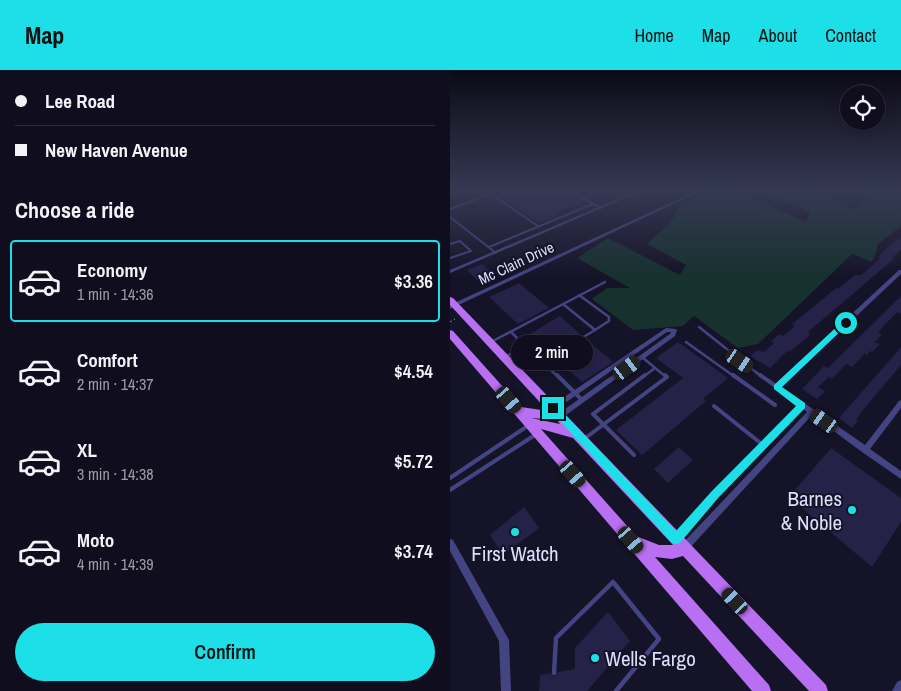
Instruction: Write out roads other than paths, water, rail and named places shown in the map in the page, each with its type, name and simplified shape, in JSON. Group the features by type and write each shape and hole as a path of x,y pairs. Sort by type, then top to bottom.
{"main road":[{"path":"451,304 504,357 820,691"},
{"path":"450,333 763,691"},
{"path":"518,410 531,414 556,412"},
{"path":"534,429 543,423 553,425 581,438"},
{"path":"631,540 660,552 675,552 680,543"}],"street":[{"path":"450,272 575,219"},
{"name":"Mc Clain Drive","path":"451,304 637,219"},
{"path":"901,272 777,387 901,475"},
{"path":"666,330 674,330 673,335 582,400 556,412 574,393 666,330"},
{"path":"865,450 901,403"},
{"path":"680,543 715,495 802,405"},
{"path":"680,543 811,412"},
{"path":"450,543 504,640 506,691"},
{"path":"898,691 901,686"}],"lane":[{"path":"453,219 496,253"},
{"path":"527,219 538,227"},
{"path":"488,247 557,219"},
{"path":"450,244 460,242 471,251 466,251 450,258"},
{"path":"490,343 604,282"},
{"path":"511,332 543,362 609,321 609,317 579,295"},
{"path":"563,304 595,330"},
{"path":"699,327 740,361 777,387"},
{"path":"686,342 775,406"},
{"path":"504,357 525,346"},
{"path":"581,438 603,425 667,377 642,357"},
{"path":"548,368 582,400"},
{"path":"634,455 593,414 655,368"},
{"path":"714,406 764,445"},
{"path":"450,478 534,429"},
{"path":"450,490 534,429"},
{"path":"554,673 556,638 613,582 659,639 616,691"}],"place":[{"name":"Barnes & Noble","path":"852,510"},
{"name":"First Watch","path":"515,532"},
{"name":"Wells Fargo","path":"595,658"}]}
